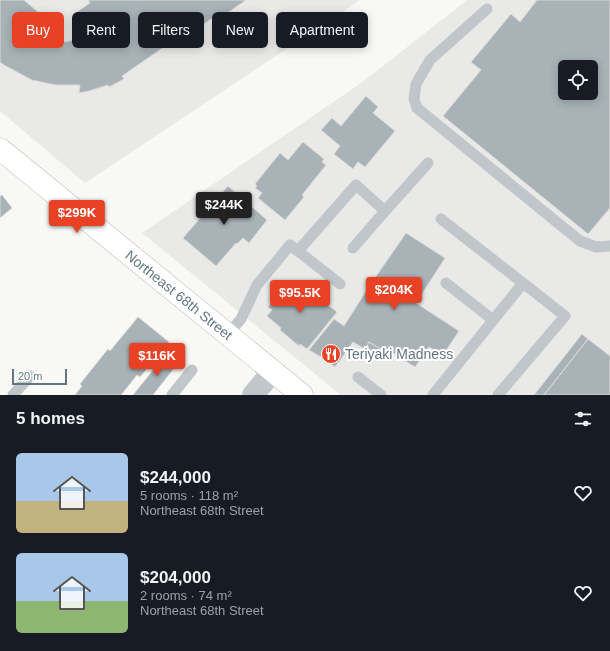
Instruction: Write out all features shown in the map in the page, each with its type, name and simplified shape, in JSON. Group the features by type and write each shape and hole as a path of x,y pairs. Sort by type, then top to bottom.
{"main road":[{"name":"Northeast 68th Street","path":"0,148 302,395"}],"street":[{"path":"253,395 273,371"}],"lane":[{"path":"487,8 430,60 416,84 414,99 417,108 580,241 596,247 610,246"},
{"path":"353,248 428,163"},
{"path":"298,251 356,185 385,211"},
{"path":"441,219 565,316 498,395"},
{"path":"228,334 241,319 257,285 290,245 340,284"},
{"path":"446,283 493,320"},
{"path":"432,395 523,283"},
{"path":"172,395 192,370"},
{"path":"13,395 30,376"},
{"path":"358,376 381,395"}],"shaded area":[{"path":"0,0 360,0 342,12 276,12 276,48 288,48 85,183 0,111"},
{"path":"467,0 610,0 610,395 341,395 142,233 364,81"}],"building":[{"path":"0,0 24,0 38,12 12,12 12,48 64,48 64,42 72,41 72,48 130,48 130,12 77,12 90,3 88,0 246,0 229,12 212,12 212,18 204,24 204,12 138,12 138,48 162,48 122,76 124,79 109,87 108,85 79,93 80,85 56,85 32,80 0,62"},
{"path":"537,0 610,0 610,208 588,234 443,116 481,70 471,62 511,14 520,22"},
{"path":"366,96 378,107 373,113 395,131 365,167 358,162 353,169 334,154 340,146 321,130 332,118 341,126"},
{"path":"303,142 324,159 322,162 326,165 302,195 304,197 285,220 258,198 262,193 255,188 257,186 255,184 280,153 288,160"},
{"path":"228,186 267,220 249,243 243,238 237,244 236,243 216,266 183,238 202,216 197,212 208,198 213,203"},
{"path":"2,195 12,208 0,218 0,196"},
{"path":"406,233 445,258 416,303 459,331 443,355 429,347 415,367 386,349 384,351 369,342 365,349 353,342 338,363 324,353 321,357 309,350 334,319 344,326"},
{"path":"297,280 337,312 307,349 300,344 299,346 280,330 281,328 267,316 272,310 268,307 288,283 292,286"},
{"path":"138,317 169,342 140,377 137,375 121,395 75,395 82,386 80,384 108,349 110,351"},
{"path":"582,334 588,339 544,395 534,395"},
{"path":"588,339 610,356 610,395 544,395"},
{"path":"369,342 384,351 379,359 365,349"},
{"path":"324,353 338,363 335,367 321,357"},
{"path":"166,354 178,363 153,395 133,395"}],"place":[{"name":"Teriyaki Madness","path":"331,354"}]}
